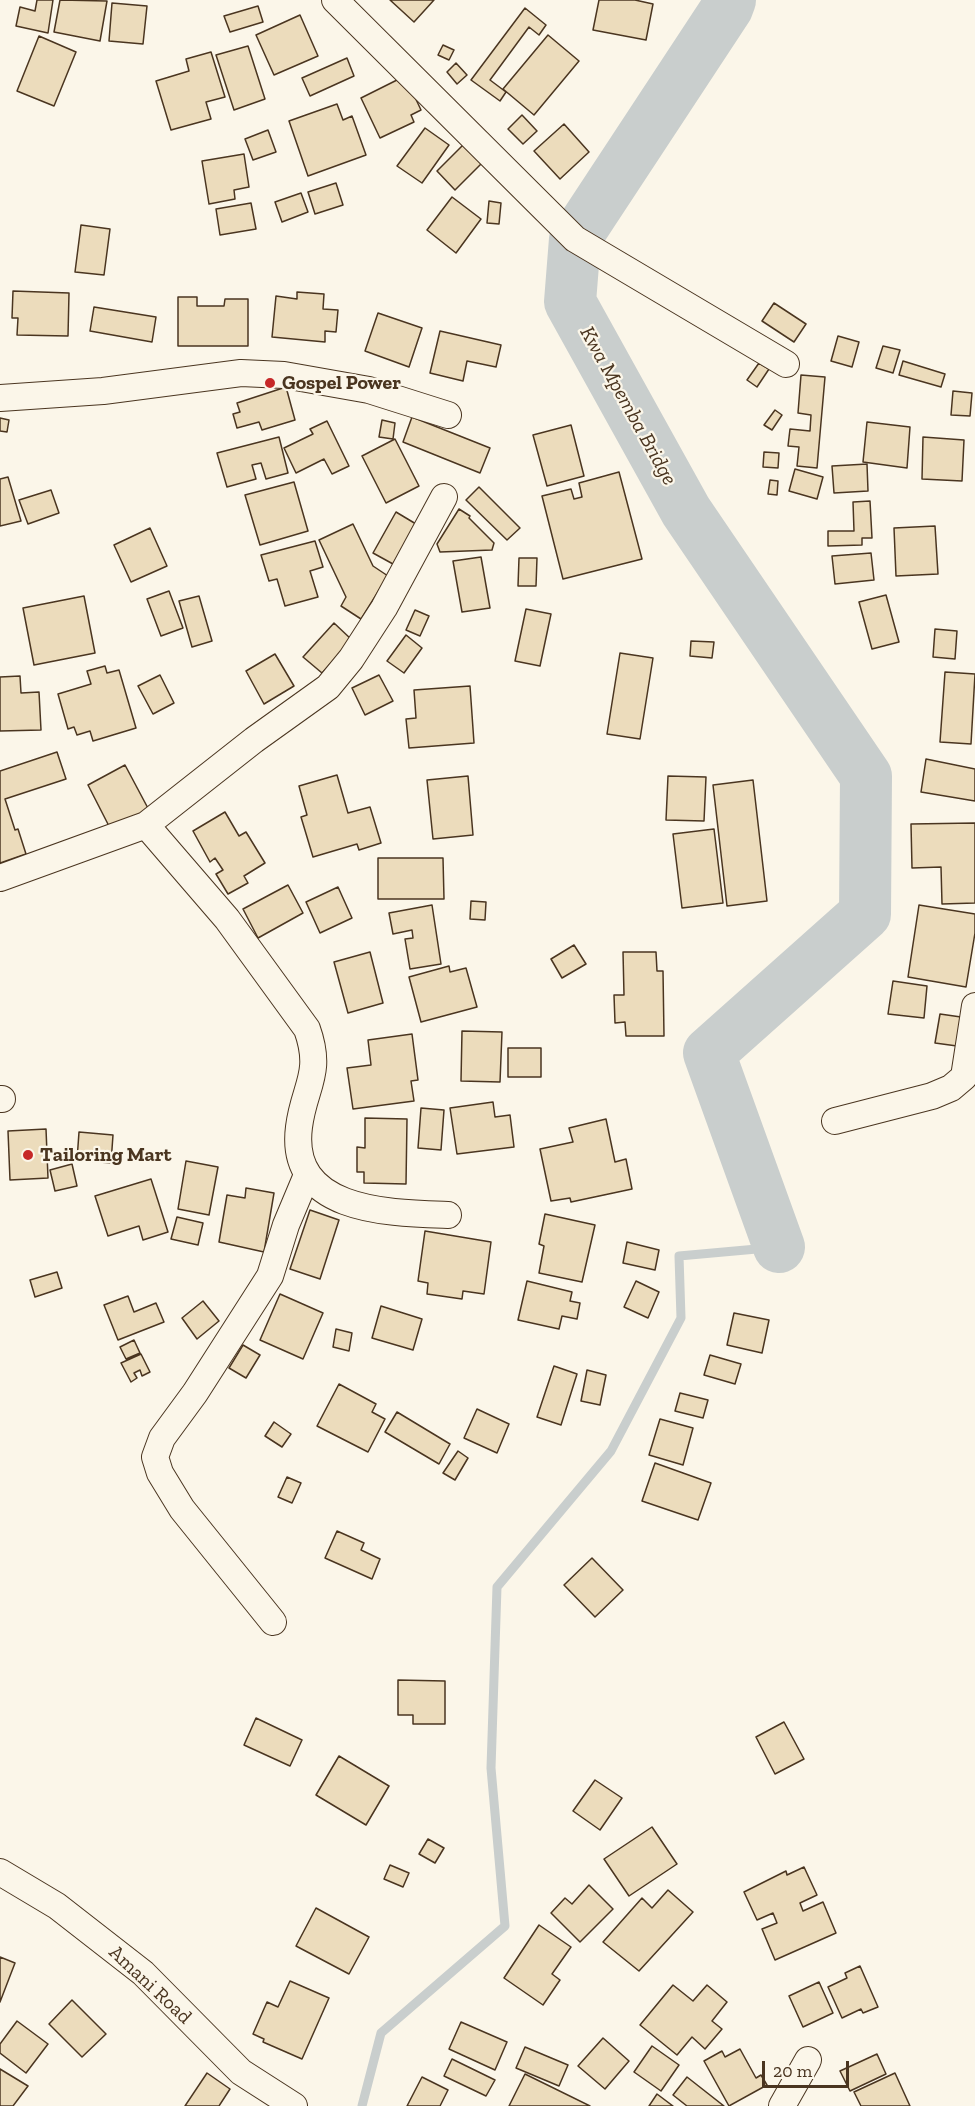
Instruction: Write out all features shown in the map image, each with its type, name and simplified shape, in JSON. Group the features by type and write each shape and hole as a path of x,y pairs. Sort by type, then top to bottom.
{"street":[{"path":"335,0 575,239 786,364"},
{"path":"0,398 103,391 241,373 284,375 369,390 448,415"},
{"path":"0,879 146,825 245,747 328,687 351,659 384,608 444,497"},
{"path":"146,825 227,919 307,1029 315,1050 312,1076 299,1126 299,1153 307,1175 323,1190 354,1205 394,1213 448,1215"},
{"path":"836,1122 932,1096 951,1088 964,1077 975,1006"},
{"path":"273,1622 182,1509 160,1473 155,1457 162,1438 195,1393 270,1276 286,1225 307,1175"},
{"name":"Amani Road","path":"0,1872 57,1906 143,1973 241,2072 294,2106"},
{"path":"782,2106 808,2061"}],"building":[{"path":"37,0 53,0 48,33 16,26 20,7 35,11"},
{"path":"60,0 107,1 100,41 54,32"},
{"path":"390,0 434,0 414,22"},
{"path":"599,0 635,0 653,4 646,40 593,30"},
{"path":"112,3 147,6 143,44 109,41"},
{"path":"258,6 263,22 230,32 224,16"},
{"path":"525,8 546,25 539,35 529,27 490,80 506,92 500,101 471,80"},
{"path":"300,15 318,56 274,75 256,35"},
{"path":"548,35 579,61 534,115 503,89"},
{"path":"39,36 76,52 54,106 17,91"},
{"path":"443,45 454,50 449,60 438,55"},
{"path":"248,46 265,99 234,110 216,55"},
{"path":"211,52 225,97 206,102 211,119 171,130 156,81 189,71 186,59"},
{"path":"347,58 354,76 310,96 302,78"},
{"path":"456,63 467,75 457,84 447,72"},
{"path":"405,76 421,110 411,115 414,122 380,138 361,98"},
{"path":"337,104 343,120 352,116 366,155 308,176 289,121"},
{"path":"522,115 537,131 523,144 508,129"},
{"path":"564,124 589,152 560,179 534,151"},
{"path":"425,128 449,145 422,183 397,166"},
{"path":"268,130 276,152 253,160 245,139"},
{"path":"466,142 484,161 455,190 437,171"},
{"path":"244,154 249,187 234,190 235,199 209,204 202,161"},
{"path":"336,183 343,205 315,214 308,192"},
{"path":"301,193 308,212 282,222 275,202"},
{"path":"452,197 481,219 456,253 427,230"},
{"path":"489,201 501,203 499,224 487,223"},
{"path":"251,203 256,229 220,235 216,209"},
{"path":"81,225 110,229 104,275 75,272"},
{"path":"13,291 69,293 68,336 17,335 18,318 12,318"},
{"path":"297,292 324,294 323,309 338,310 336,332 325,331 325,342 272,337 276,296 297,299"},
{"path":"178,297 197,297 197,306 224,306 225,299 248,299 248,346 178,346"},
{"path":"774,303 806,324 794,342 762,321"},
{"path":"94,307 156,317 152,342 90,331"},
{"path":"378,313 422,328 409,367 365,351"},
{"path":"440,331 501,345 496,367 467,361 463,381 430,373"},
{"path":"838,336 859,342 852,367 831,361"},
{"path":"883,346 900,350 893,373 876,368"},
{"path":"903,361 945,374 941,387 899,375"},
{"path":"759,363 769,369 757,387 747,380"},
{"path":"801,375 825,377 817,468 797,466 799,447 788,446 790,429 810,431 811,415 798,413"},
{"path":"286,387 295,420 262,430 259,422 237,428 233,414 240,412 237,403"},
{"path":"953,391 972,393 970,416 951,415"},
{"path":"775,410 782,415 772,430 764,425"},
{"path":"412,417 490,448 480,473 403,442"},
{"path":"0,418 9,420 7,432 0,431"},
{"path":"382,420 395,423 393,439 379,437"},
{"path":"327,421 349,466 332,474 324,459 296,473 284,448 313,434 310,429"},
{"path":"867,422 910,427 907,468 863,462"},
{"path":"571,425 584,476 547,486 533,435"},
{"path":"279,437 288,473 266,479 261,463 252,465 256,479 227,487 217,453"},
{"path":"923,437 964,440 962,481 922,479"},
{"path":"395,439 419,486 386,503 362,456"},
{"path":"764,452 779,453 778,468 763,467"},
{"path":"867,464 868,491 834,493 832,466"},
{"path":"795,469 823,477 817,499 789,491"},
{"path":"619,472 642,559 563,579 542,496 571,489 574,499 582,497 579,483"},
{"path":"8,477 21,521 0,526 0,479"},
{"path":"770,480 778,481 777,495 768,494"},
{"path":"294,482 308,531 260,545 245,495"},
{"path":"479,487 520,528 507,540 466,500"},
{"path":"51,490 59,513 28,524 19,500"},
{"path":"870,501 872,538 862,538 862,545 828,546 828,531 854,531 853,502"},
{"path":"459,509 470,516 469,518 494,543 492,550 440,552 437,544"},
{"path":"396,512 416,524 393,564 373,553"},
{"path":"353,524 373,566 388,576 361,619 341,606 346,597 319,540"},
{"path":"935,526 938,574 896,576 894,528"},
{"path":"150,528 167,566 131,582 114,545"},
{"path":"315,541 323,567 310,571 318,597 285,606 277,579 269,581 261,555"},
{"path":"871,553 874,580 835,584 832,556"},
{"path":"481,557 490,608 462,612 453,561"},
{"path":"519,558 537,558 536,586 518,586"},
{"path":"169,591 183,628 161,636 147,599"},
{"path":"886,595 899,642 872,649 859,602"},
{"path":"84,596 95,653 34,665 23,608"},
{"path":"199,596 212,641 192,647 179,601"},
{"path":"526,609 551,614 540,666 515,661"},
{"path":"415,610 429,616 420,636 406,630"},
{"path":"334,623 352,640 322,673 303,657"},
{"path":"935,629 957,631 955,659 933,657"},
{"path":"406,635 422,648 404,673 387,661"},
{"path":"691,641 714,642 712,658 690,656"},
{"path":"620,653 653,658 640,739 607,734"},
{"path":"275,654 294,686 264,704 246,671"},
{"path":"105,666 107,673 119,670 136,728 93,741 90,731 77,735 74,727 68,729 58,694 91,684 87,671"},
{"path":"945,672 975,674 971,744 940,742"},
{"path":"160,675 174,703 153,714 138,686"},
{"path":"379,675 393,701 365,715 352,688"},
{"path":"20,676 21,693 39,692 41,730 0,731 0,677"},
{"path":"470,686 474,743 409,748 406,719 416,718 414,690"},
{"path":"57,752 66,779 5,799 26,854 0,863 0,771"},
{"path":"926,759 975,769 975,801 921,792"},
{"path":"125,765 150,812 112,832 88,785"},
{"path":"337,775 348,813 370,807 381,843 359,850 357,844 313,857 301,817 307,815 299,786"},
{"path":"468,776 473,835 433,839 427,780"},
{"path":"668,776 706,777 704,821 666,820"},
{"path":"753,780 767,901 727,906 713,785"},
{"path":"225,812 239,836 246,832 265,863 244,876 248,883 228,894 216,874 223,870 215,858 210,862 193,831"},
{"path":"975,823 975,903 942,904 941,867 912,868 911,824"},
{"path":"714,829 723,903 682,908 673,834"},
{"path":"378,858 443,858 444,899 378,899"},
{"path":"288,885 303,913 258,938 243,909"},
{"path":"338,887 352,918 320,933 306,902"},
{"path":"471,901 486,902 485,920 470,919"},
{"path":"432,905 441,964 410,969 405,939 413,938 412,930 393,934 389,913"},
{"path":"919,905 975,914 975,933 966,987 908,977"},
{"path":"574,945 586,964 562,978 551,959"},
{"path":"370,952 383,1003 348,1013 334,962"},
{"path":"623,952 656,952 657,971 663,971 664,1036 626,1036 625,1022 615,1023 614,995 624,995"},
{"path":"449,966 450,972 466,968 477,1007 421,1022 409,977"},
{"path":"893,981 927,986 924,1018 888,1014"},
{"path":"940,1014 961,1017 957,1046 935,1043"},
{"path":"462,1031 502,1032 500,1082 461,1081"},
{"path":"412,1034 418,1080 411,1081 414,1101 353,1109 347,1068 371,1065 368,1040"},
{"path":"508,1048 541,1048 541,1077 508,1077"},
{"path":"493,1102 495,1117 510,1115 514,1147 457,1154 450,1108"},
{"path":"421,1108 444,1110 441,1150 418,1148"},
{"path":"365,1118 407,1119 406,1184 364,1183 364,1172 357,1172 357,1147 365,1148"},
{"path":"606,1119 615,1162 626,1159 632,1189 571,1202 570,1198 551,1201 540,1149 573,1142 569,1128"},
{"name":"Tailoring Mart","path":"46,1129 48,1178 10,1180 8,1131"},
{"path":"79,1132 113,1135 111,1163 77,1160"},
{"path":"186,1161 218,1167 209,1215 178,1209"},
{"path":"72,1164 77,1186 55,1191 50,1170"},
{"path":"151,1179 168,1232 143,1240 139,1226 108,1236 95,1196"},
{"path":"246,1188 274,1193 264,1252 219,1242 227,1195 245,1198"},
{"path":"310,1210 339,1220 320,1279 290,1269"},
{"path":"545,1214 595,1225 582,1282 539,1273 544,1246 539,1244"},
{"path":"177,1217 203,1223 198,1245 171,1239"},
{"path":"425,1231 491,1242 484,1294 463,1291 462,1299 427,1294 428,1283 418,1281"},
{"path":"627,1242 659,1250 655,1270 623,1263"},
{"path":"57,1272 62,1288 35,1297 30,1280"},
{"path":"527,1281 572,1292 570,1301 580,1303 577,1319 562,1316 559,1329 518,1320"},
{"path":"636,1281 659,1292 648,1318 624,1307"},
{"path":"280,1294 323,1313 303,1359 260,1340"},
{"path":"128,1296 134,1312 156,1303 164,1322 118,1340 104,1305"},
{"path":"203,1301 219,1321 197,1339 182,1318"},
{"path":"381,1306 422,1319 413,1350 372,1338"},
{"path":"734,1313 769,1320 762,1353 727,1345"},
{"path":"336,1329 352,1333 349,1351 333,1347"},
{"path":"134,1340 140,1353 126,1359 120,1347"},
{"path":"243,1345 260,1355 246,1378 229,1368"},
{"path":"141,1354 150,1372 142,1376 140,1370 134,1373 137,1378 131,1382 121,1363"},
{"path":"710,1355 741,1364 735,1384 704,1375"},
{"path":"554,1366 577,1374 561,1425 537,1417"},
{"path":"587,1370 606,1375 600,1405 581,1401"},
{"path":"339,1384 376,1404 372,1412 385,1419 368,1452 317,1426"},
{"path":"680,1393 708,1400 703,1418 675,1411"},
{"path":"477,1409 509,1424 497,1453 464,1438"},
{"path":"397,1412 450,1444 439,1464 385,1432"},
{"path":"660,1419 693,1428 683,1465 649,1455"},
{"path":"274,1422 291,1434 282,1447 265,1436"},
{"path":"458,1451 468,1458 455,1480 443,1473"},
{"path":"655,1463 711,1483 698,1520 642,1501"},
{"path":"287,1477 301,1483 292,1503 278,1497"},
{"path":"337,1531 364,1543 361,1550 380,1559 372,1579 325,1558"},
{"path":"592,1558 623,1590 595,1617 564,1585"},
{"path":"398,1680 445,1681 445,1724 413,1724 413,1715 398,1715"},
{"path":"256,1718 302,1740 290,1766 244,1745"},
{"path":"784,1722 804,1759 775,1774 756,1737"},
{"path":"339,1756 389,1786 366,1825 316,1795"},
{"path":"595,1780 622,1798 600,1830 573,1811"},
{"path":"652,1827 677,1864 629,1896 604,1859"},
{"path":"428,1839 444,1848 435,1863 419,1854"},
{"path":"390,1865 409,1873 403,1887 384,1879"},
{"path":"804,1867 817,1895 800,1903 803,1911 823,1902 836,1933 775,1960 762,1929 777,1923 773,1913 757,1920 744,1892 786,1871 787,1875"},
{"path":"589,1885 613,1909 580,1942 551,1913 565,1898 572,1904"},
{"path":"668,1890 693,1912 639,1971 603,1942 642,1898 652,1908"},
{"path":"316,1908 369,1937 349,1974 296,1946"},
{"path":"539,1925 571,1947 552,1974 560,1980 543,2005 504,1978"},
{"path":"0,1957 15,1963 0,2002"},
{"path":"860,1966 878,2007 863,2013 861,2009 842,2018 828,1987 847,1978 845,1973"},
{"path":"290,1981 329,1998 302,2059 263,2042 264,2039 253,2034 267,2002 278,2007"},
{"path":"819,1982 833,2013 803,2027 789,1996"},
{"path":"673,1985 693,2001 707,1985 727,2002 712,2021 722,2029 705,2049 692,2037 677,2055 640,2025"},
{"path":"72,2000 106,2034 82,2057 49,2024"},
{"path":"17,2021 48,2044 26,2073 0,2053 0,2044"},
{"path":"461,2022 507,2042 495,2070 449,2049"},
{"path":"603,2038 629,2061 605,2089 578,2066"},
{"path":"652,2046 679,2065 661,2091 634,2072"},
{"path":"525,2047 568,2065 559,2086 516,2068"},
{"path":"740,2049 756,2078 761,2075 767,2085 729,2106 704,2061 722,2051 725,2057"},
{"path":"877,2054 886,2074 850,2091 840,2071"},
{"path":"452,2059 495,2080 486,2096 444,2076"},
{"path":"0,2069 28,2086 13,2106 0,2106"},
{"path":"207,2073 230,2089 219,2106 185,2106"},
{"path":"895,2073 910,2106 861,2106 854,2092"},
{"path":"525,2074 590,2106 509,2106"},
{"path":"422,2077 448,2090 440,2106 407,2106"},
{"path":"687,2077 724,2106 687,2106 673,2095"},
{"path":"657,2094 673,2106 649,2106"}],"waterway":[{"name":"Kwa Mpemba Bridge","path":"730,0 727,8 575,239 570,302 686,511 866,776 865,914 709,1053 779,1247"},
{"path":"362,2106 381,2033 505,1926 491,1768 497,1587 611,1451 681,1318 679,1256 779,1247"}],"place":[{"name":"Gospel Power","path":"270,383"},
{"name":"Tailoring Mart","path":"28,1155"}]}
